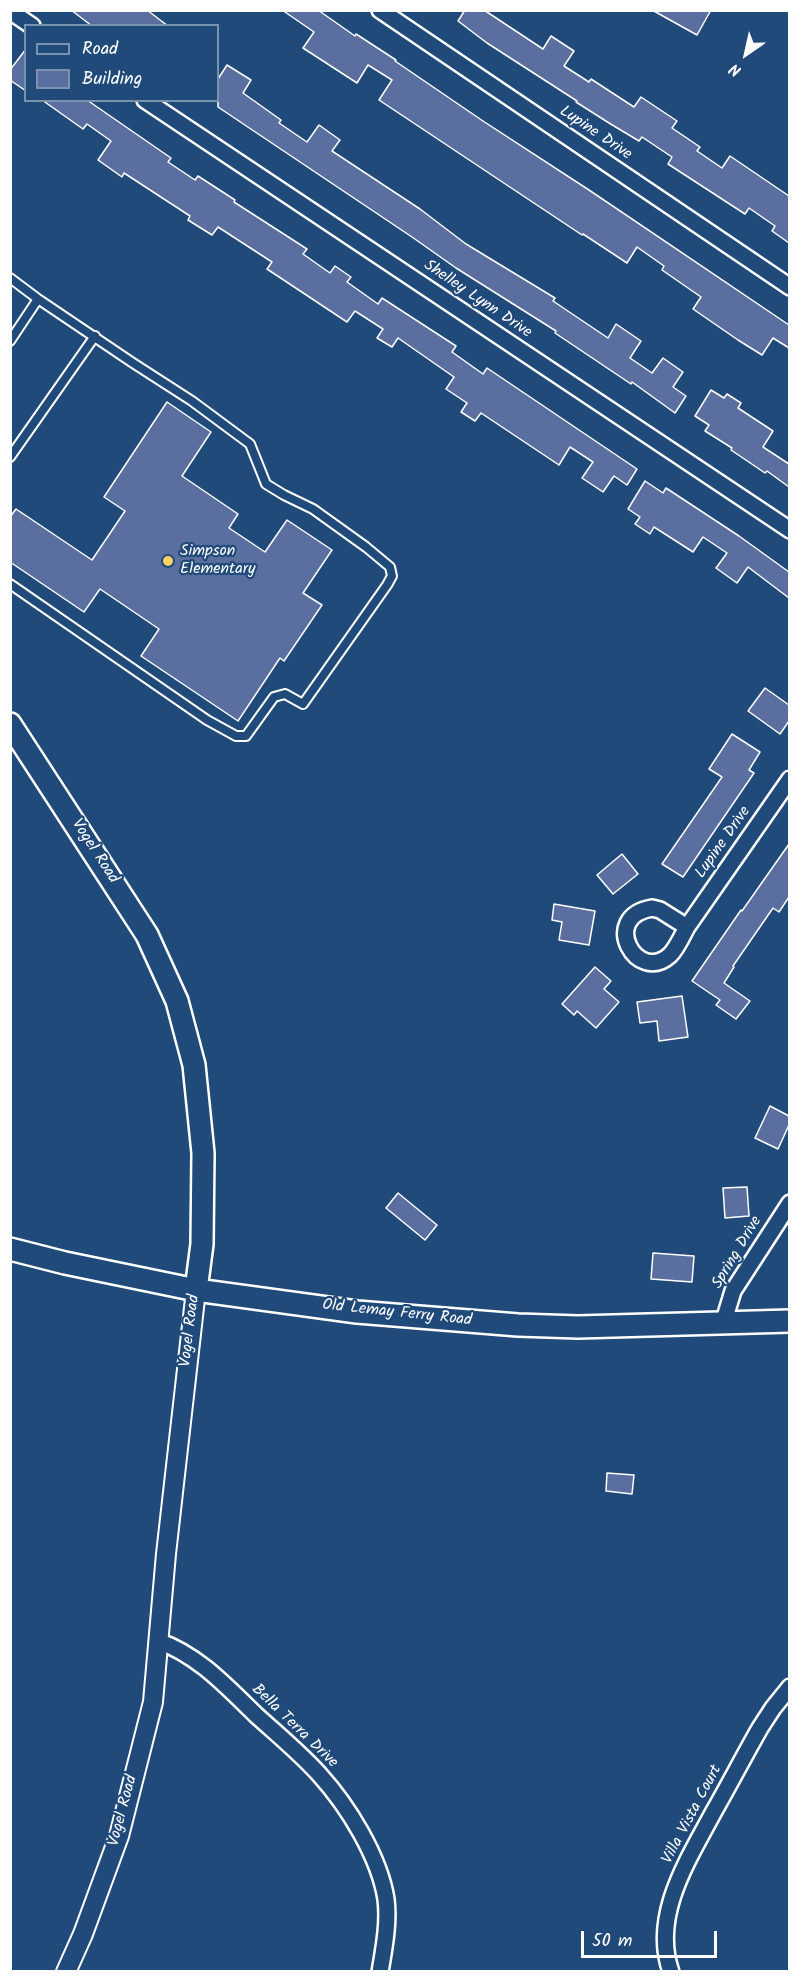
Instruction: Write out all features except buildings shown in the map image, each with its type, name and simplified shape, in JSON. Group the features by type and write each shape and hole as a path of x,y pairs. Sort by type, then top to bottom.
{"main road":[{"name":"Vogel Road","path":"10,724 147,935 177,1001 194,1065 203,1153 202,1244 196,1290"},
{"name":"Old Lemay Ferry Road","path":"10,1249 65,1263 196,1290 357,1312 518,1325 578,1327 789,1321"}],"street":[{"name":"Lupine Drive","path":"380,10 789,286"},
{"path":"10,11 29,24"},
{"name":"Shelley Lynn Drive","path":"148,102 789,530"},
{"name":"Lupine Drive","path":"687,927 789,779"},
{"name":"Spring Drive","path":"723,1324 733,1291 789,1203"},
{"name":"Vogel Road","path":"66,1971 83,1934 119,1836 153,1702 166,1554 196,1290"},
{"name":"Bella Terra Drive","path":"158,1641 176,1647 206,1668 319,1774 339,1800 369,1850 386,1898 386,1924 380,1971"},
{"name":"Villa Vista Court","path":"671,1971 666,1944 666,1923 678,1881 760,1728 789,1688"}],"lane":[{"path":"10,278 192,401 250,444 266,484 313,509 366,546 390,567 392,576 303,704 285,694 274,697 246,736 236,736 207,720 10,584"},
{"path":"10,341 38,299"},
{"path":"10,457 95,336"}],"place":[{"name":"Simpson Elementary","path":"168,561"}]}
